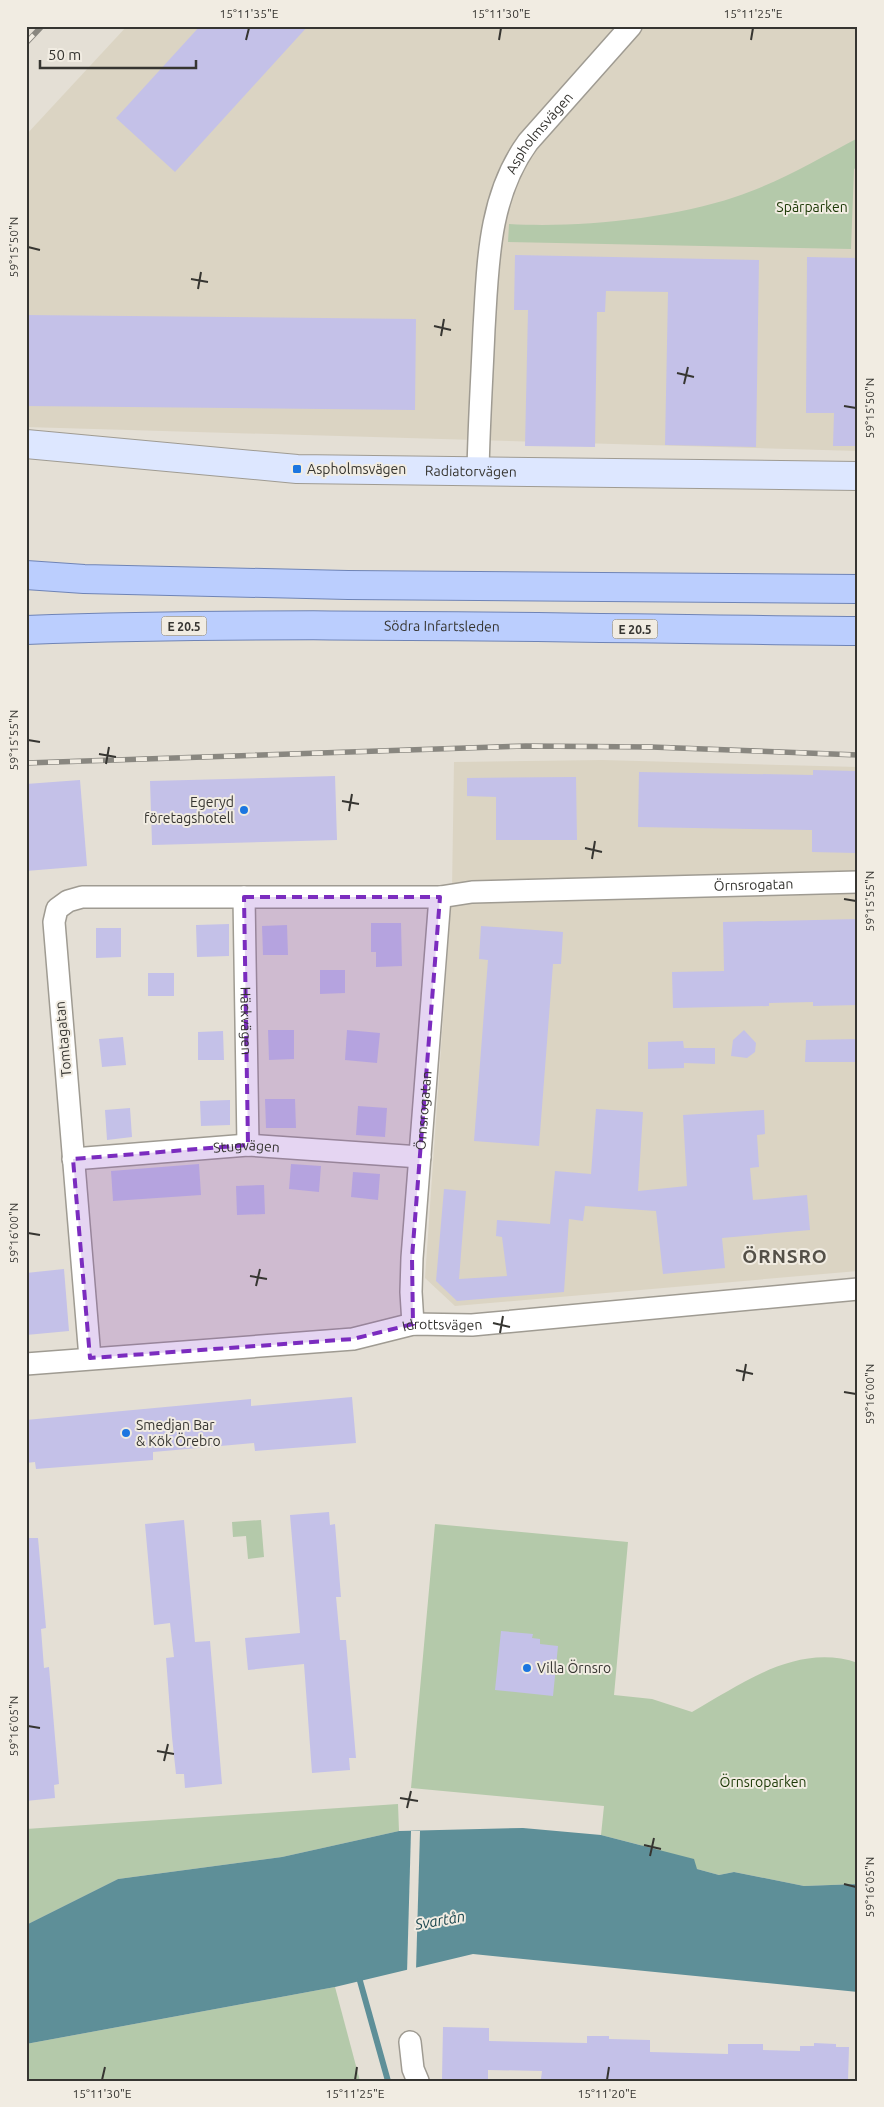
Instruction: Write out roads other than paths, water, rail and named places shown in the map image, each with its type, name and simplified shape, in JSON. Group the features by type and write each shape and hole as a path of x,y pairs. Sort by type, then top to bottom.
{"main road":[{"path":"26,575 129,580 348,584 858,589"},
{"name":"Södra Infartsleden","path":"26,630 132,626 342,626 858,632"}],"street":[{"name":"Aspholmsvägen","path":"478,471 489,253 504,183 514,162 528,142 630,26"},
{"name":"Radiatorvägen","path":"26,444 273,468 389,472 478,471 858,476"},
{"name":"Örnsrogatan","path":"244,897 440,897 472,892 858,882"},
{"name":"Tomtagatan","path":"90,1358 54,922 56,909 68,901 82,897 244,897"},
{"name":"Häckvägen","path":"244,897 248,1145"},
{"name":"Örnsrogatan","path":"413,1324 410,1292 440,897"},
{"name":"Stugvägen","path":"73,1159 248,1145 420,1156"},
{"name":"Idrottsvägen","path":"26,1364 353,1339 413,1324 472,1325 858,1289"},
{"path":"410,2042 413,2068 418,2081"}],"water":[{"name":"Svartån","path":"523,1828 601,1835 694,1859 697,1869 719,1875 734,1872 804,1886 858,1884 858,1992 473,1954 335,1987 26,2044 26,1925 118,1879 282,1857 399,1831"}],"waterway":[{"path":"360,1981 388,2081"}],"railway":[{"path":"26,43 42,26"},
{"path":"26,763 526,746 651,747 858,755"}],"place":[{"name":"Aspholmsvägen","path":"297,469"},
{"name":"Egeryd företagshotell","path":"244,810"},
{"name":"Smedjan Bar & Kök Örebro","path":"126,1433"},
{"name":"Villa Örnsro","path":"527,1668"}],"district":[{"name":"ÖRNSRO","path":"785,1256"}],"park label":[{"name":"Spårparken","path":"812,207"},
{"name":"Örnsroparken","path":"763,1782"}]}
